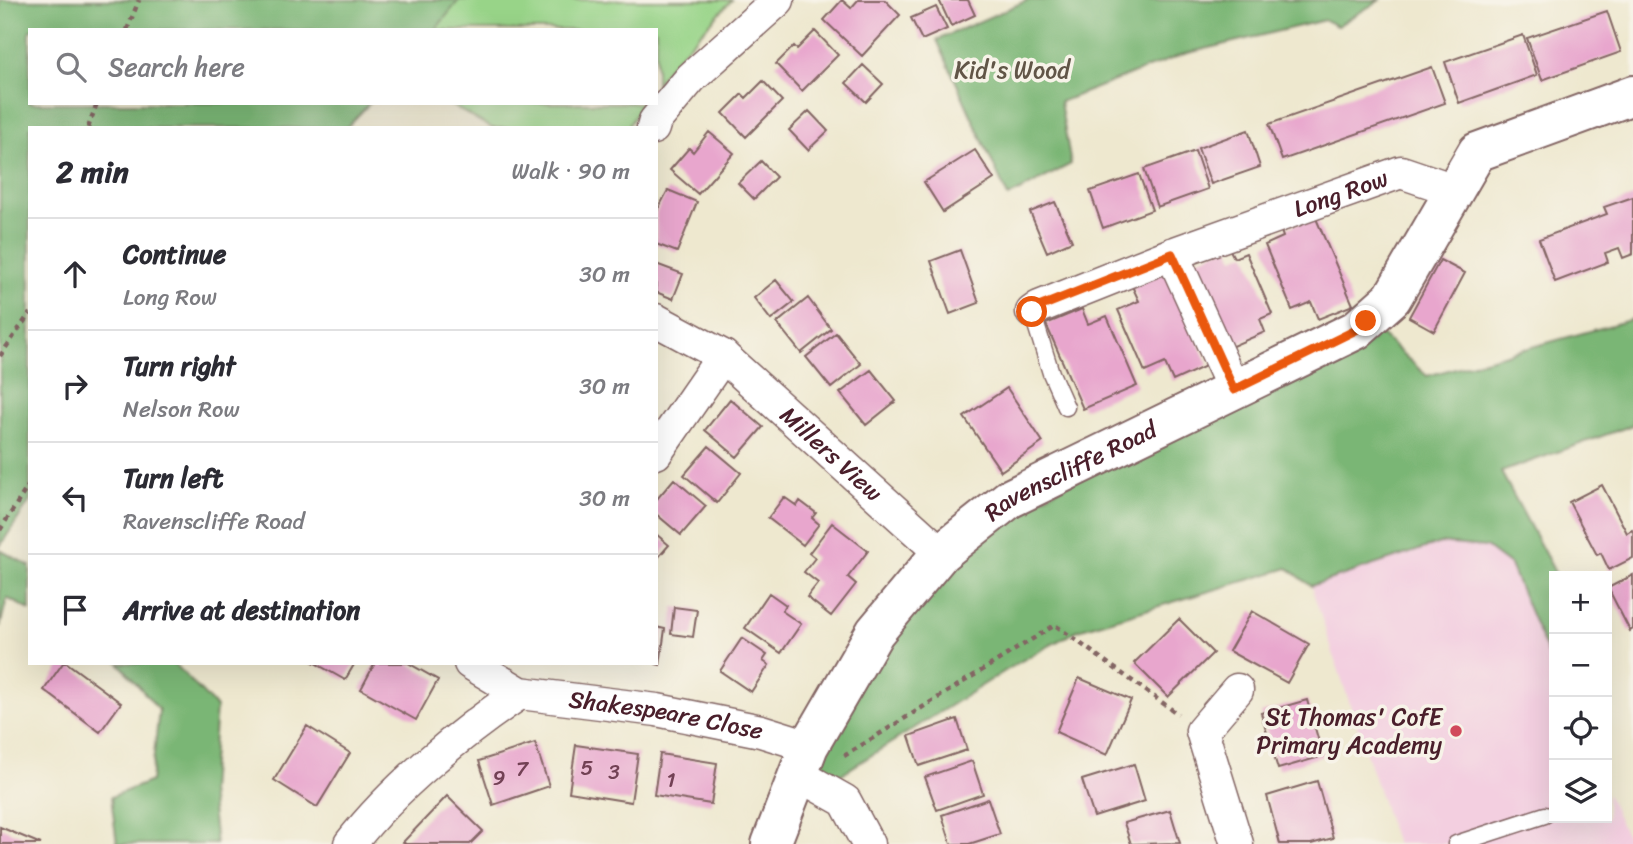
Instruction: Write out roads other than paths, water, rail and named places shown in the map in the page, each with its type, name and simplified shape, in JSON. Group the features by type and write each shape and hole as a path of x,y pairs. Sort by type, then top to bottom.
{"street":[{"path":"654,126 691,78 778,0"},
{"path":"1454,190 1477,152 1633,95"},
{"name":"Long Row","path":"1032,312 1172,254 1401,172 1454,190"},
{"name":"Ravenscliffe Road","path":"771,844 804,766 875,632 942,553 1009,499 1356,330 1392,298 1454,190"},
{"path":"1172,254 1234,390"},
{"name":"Millers View","path":"658,321 723,356 942,553"},
{"path":"658,450 723,356"},
{"name":"Shakespeare Close","path":"473,665 520,692 657,710 761,731 845,801 868,844"},
{"path":"1237,690 1202,731 1237,844"},
{"path":"343,840 475,724 520,692"}],"lane":[{"path":"1032,312 1051,373 1066,407"},
{"path":"1456,844 1545,815"}],"place":[{"name":"St Thomas' CofE Primary Academy","path":"1456,731"}],"park label":[{"name":"Kid's Wood","path":"1012,70"}]}
